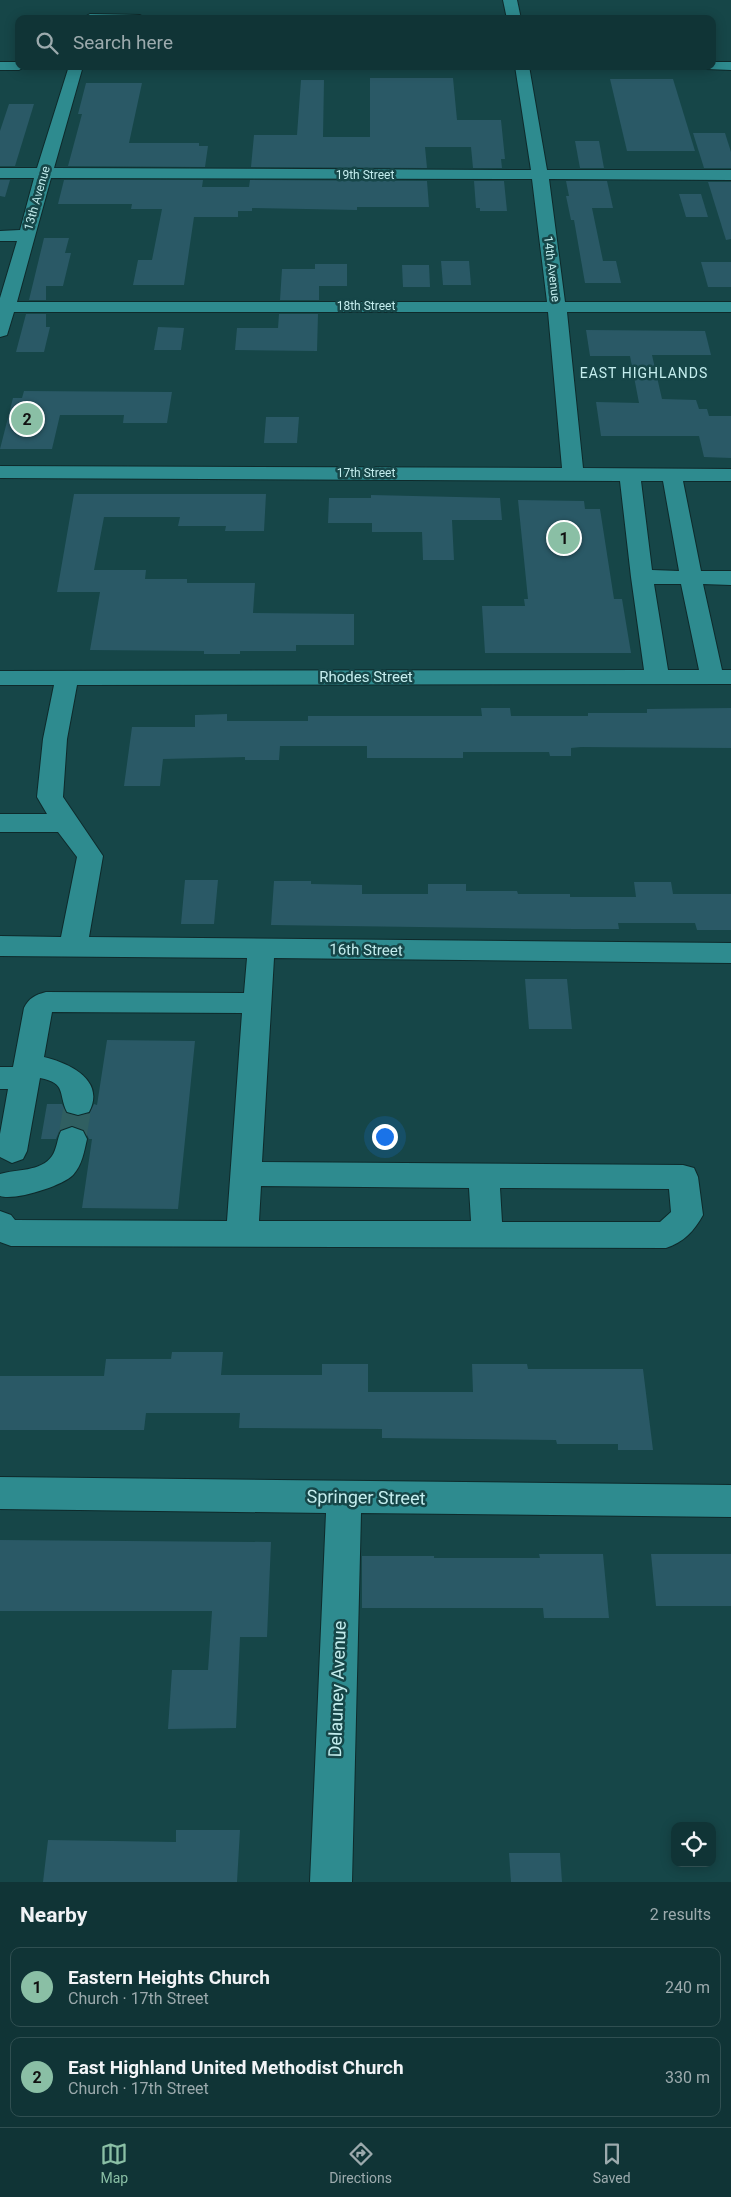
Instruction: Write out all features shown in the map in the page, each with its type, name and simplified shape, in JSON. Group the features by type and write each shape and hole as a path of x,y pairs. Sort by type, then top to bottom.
{"street":[{"path":"91,15 95,0"},
{"path":"510,0 513,15"},
{"path":"0,66 15,66"},
{"path":"716,66 731,66"},
{"name":"13th Avenue","path":"0,331 4,307 75,70"},
{"name":"14th Avenue","path":"523,70 540,175 557,306 573,474"},
{"name":"19th Street","path":"0,173 731,175"},
{"path":"0,236 27,235"},
{"name":"18th Street","path":"4,307 731,307"},
{"name":"17th Street","path":"0,472 731,475"},
{"path":"0,483 58,472"},
{"path":"630,474 642,577 657,677"},
{"path":"672,475 707,653 722,677"},
{"path":"642,577 731,578"},
{"path":"707,653 731,653"},
{"name":"Rhodes Street","path":"0,678 722,677"},
{"path":"67,678 55,739 50,797 90,856 73,947"},
{"path":"0,823 66,823"},
{"name":"16th Street","path":"0,946 731,954"},
{"path":"242,1234 261,948"},
{"path":"72,1139 65,1163 49,1174 2,1195 6,1150 17,1074 38,1008 46,1002 257,1003"},
{"path":"17,1074 52,1069 70,1080 79,1093 78,1104"},
{"path":"0,1224 0,1227 11,1233 666,1235 678,1226 687,1215 682,1177 246,1174"},
{"path":"484,1176 487,1234"},
{"name":"Springer Street","path":"0,1493 731,1501"},
{"name":"Delauney Avenue","path":"331,1882 344,1496"}],"building":[{"path":"370,78 453,78 457,120 501,120 505,159 501,159 502,168 473,168 471,147 425,147 427,168 251,167 254,135 297,135 301,80 324,80 323,137 370,137"},
{"path":"610,79 673,79 695,151 627,151"},
{"path":"86,83 142,83 129,143 199,143 199,146 208,146 205,167 68,166 82,114 78,114"},
{"path":"9,104 34,104 15,166 0,166 0,131"},
{"path":"693,133 725,133 731,152 731,168 704,168"},
{"path":"575,141 599,141 604,168 580,168"},
{"path":"0,180 10,180 5,197 0,196"},
{"path":"64,180 203,180 202,187 249,187 250,180 427,181 429,207 357,207 357,210 252,208 252,211 238,211 238,217 194,217 184,285 133,285 138,260 152,260 162,209 131,209 132,204 58,204"},
{"path":"474,181 504,181 507,211 480,211 480,208 476,208"},
{"path":"566,181 607,181 613,208 592,208 603,261 616,261 621,283 585,283 574,220 571,220 566,196 569,196"},
{"path":"708,182 731,182 731,239 726,240"},
{"path":"679,194 701,194 708,217 686,217"},
{"path":"44,238 69,238 65,253 71,253 63,286 46,286 46,300 29,300"},
{"path":"441,261 469,261 471,285 443,285"},
{"path":"701,262 731,262 731,287 708,287"},
{"path":"315,264 347,264 347,286 319,286 319,300 280,300 282,269 315,269"},
{"path":"402,265 429,265 430,287 403,287"},
{"path":"26,314 46,314 46,327 50,327 44,352 16,352"},
{"path":"279,314 318,314 317,351 235,350 237,328 278,328"},
{"path":"158,327 184,328 181,350 154,350"},
{"path":"586,330 705,331 711,355 652,355 662,399 696,400 699,409 707,409 709,416 731,416 731,458 704,457 699,436 601,436 596,402 639,403 630,356 590,356"},
{"path":"24,391 172,392 167,423 123,423 124,415 60,415 52,449 0,449 13,398 22,398"},
{"path":"266,417 299,417 297,443 264,443"},
{"path":"74,494 266,494 264,531 225,531 226,526 178,526 180,517 104,517 94,570 146,570 145,579 187,579 187,583 255,583 253,613 354,614 354,645 296,645 296,651 240,651 240,654 204,654 204,651 90,650 100,592 57,592"},
{"path":"371,495 500,498 502,520 452,520 454,560 423,560 422,532 372,532 372,523 328,523 329,498 371,498"},
{"path":"518,500 584,501 585,509 600,509 614,599 622,599 631,653 485,653 482,606 525,606 524,599 528,599"},
{"path":"481,708 510,708 511,716 588,716 588,713 647,713 647,709 731,708 731,748 581,747 571,748 571,756 550,756 549,752 463,752 463,758 367,758 367,746 280,746 279,760 245,760 245,757 163,759 160,786 124,786 132,727 195,727 195,715 227,714 227,721 308,721 308,716 482,716"},
{"path":"185,880 218,880 214,924 181,924"},
{"path":"274,881 311,881 311,884 362,885 362,894 428,894 428,884 466,884 466,891 570,894 570,897 636,897 634,882 671,882 673,894 731,894 731,930 697,930 695,923 618,923 619,929 271,925"},
{"path":"525,979 567,979 572,1029 529,1029"},
{"path":"107,1040 195,1041 178,1209 82,1208 92,1139 89,1139 84,1129 73,1125 60,1129 56,1139 41,1139 47,1104 62,1104 67,1114 78,1117 89,1114 94,1104 97,1105"},
{"path":"172,1352 223,1352 221,1375 322,1375 322,1364 368,1364 368,1392 473,1392 472,1364 527,1364 528,1369 643,1369 653,1450 618,1450 618,1444 557,1444 556,1440 382,1438 382,1429 239,1428 240,1413 146,1413 144,1430 0,1430 0,1376 104,1376 106,1359 171,1359"},
{"path":"0,1540 271,1542 267,1637 240,1637 236,1728 168,1729 172,1670 208,1670 212,1611 0,1611"},
{"path":"539,1554 603,1554 609,1618 544,1618 543,1608 362,1608 362,1556 540,1558"},
{"path":"651,1554 731,1554 731,1606 656,1606"},
{"path":"176,1830 240,1830 237,1882 43,1882 48,1840 176,1842"},
{"path":"509,1853 560,1853 562,1882 511,1882"}],"tunnel":[{"path":"72,1139 78,1104"}],"place":[{"name":"East Highland United Methodist Church","path":"27,419"},
{"name":"Eastern Heights Church","path":"564,538"}],"district":[{"name":"EAST HIGHLANDS","path":"644,373"}]}
